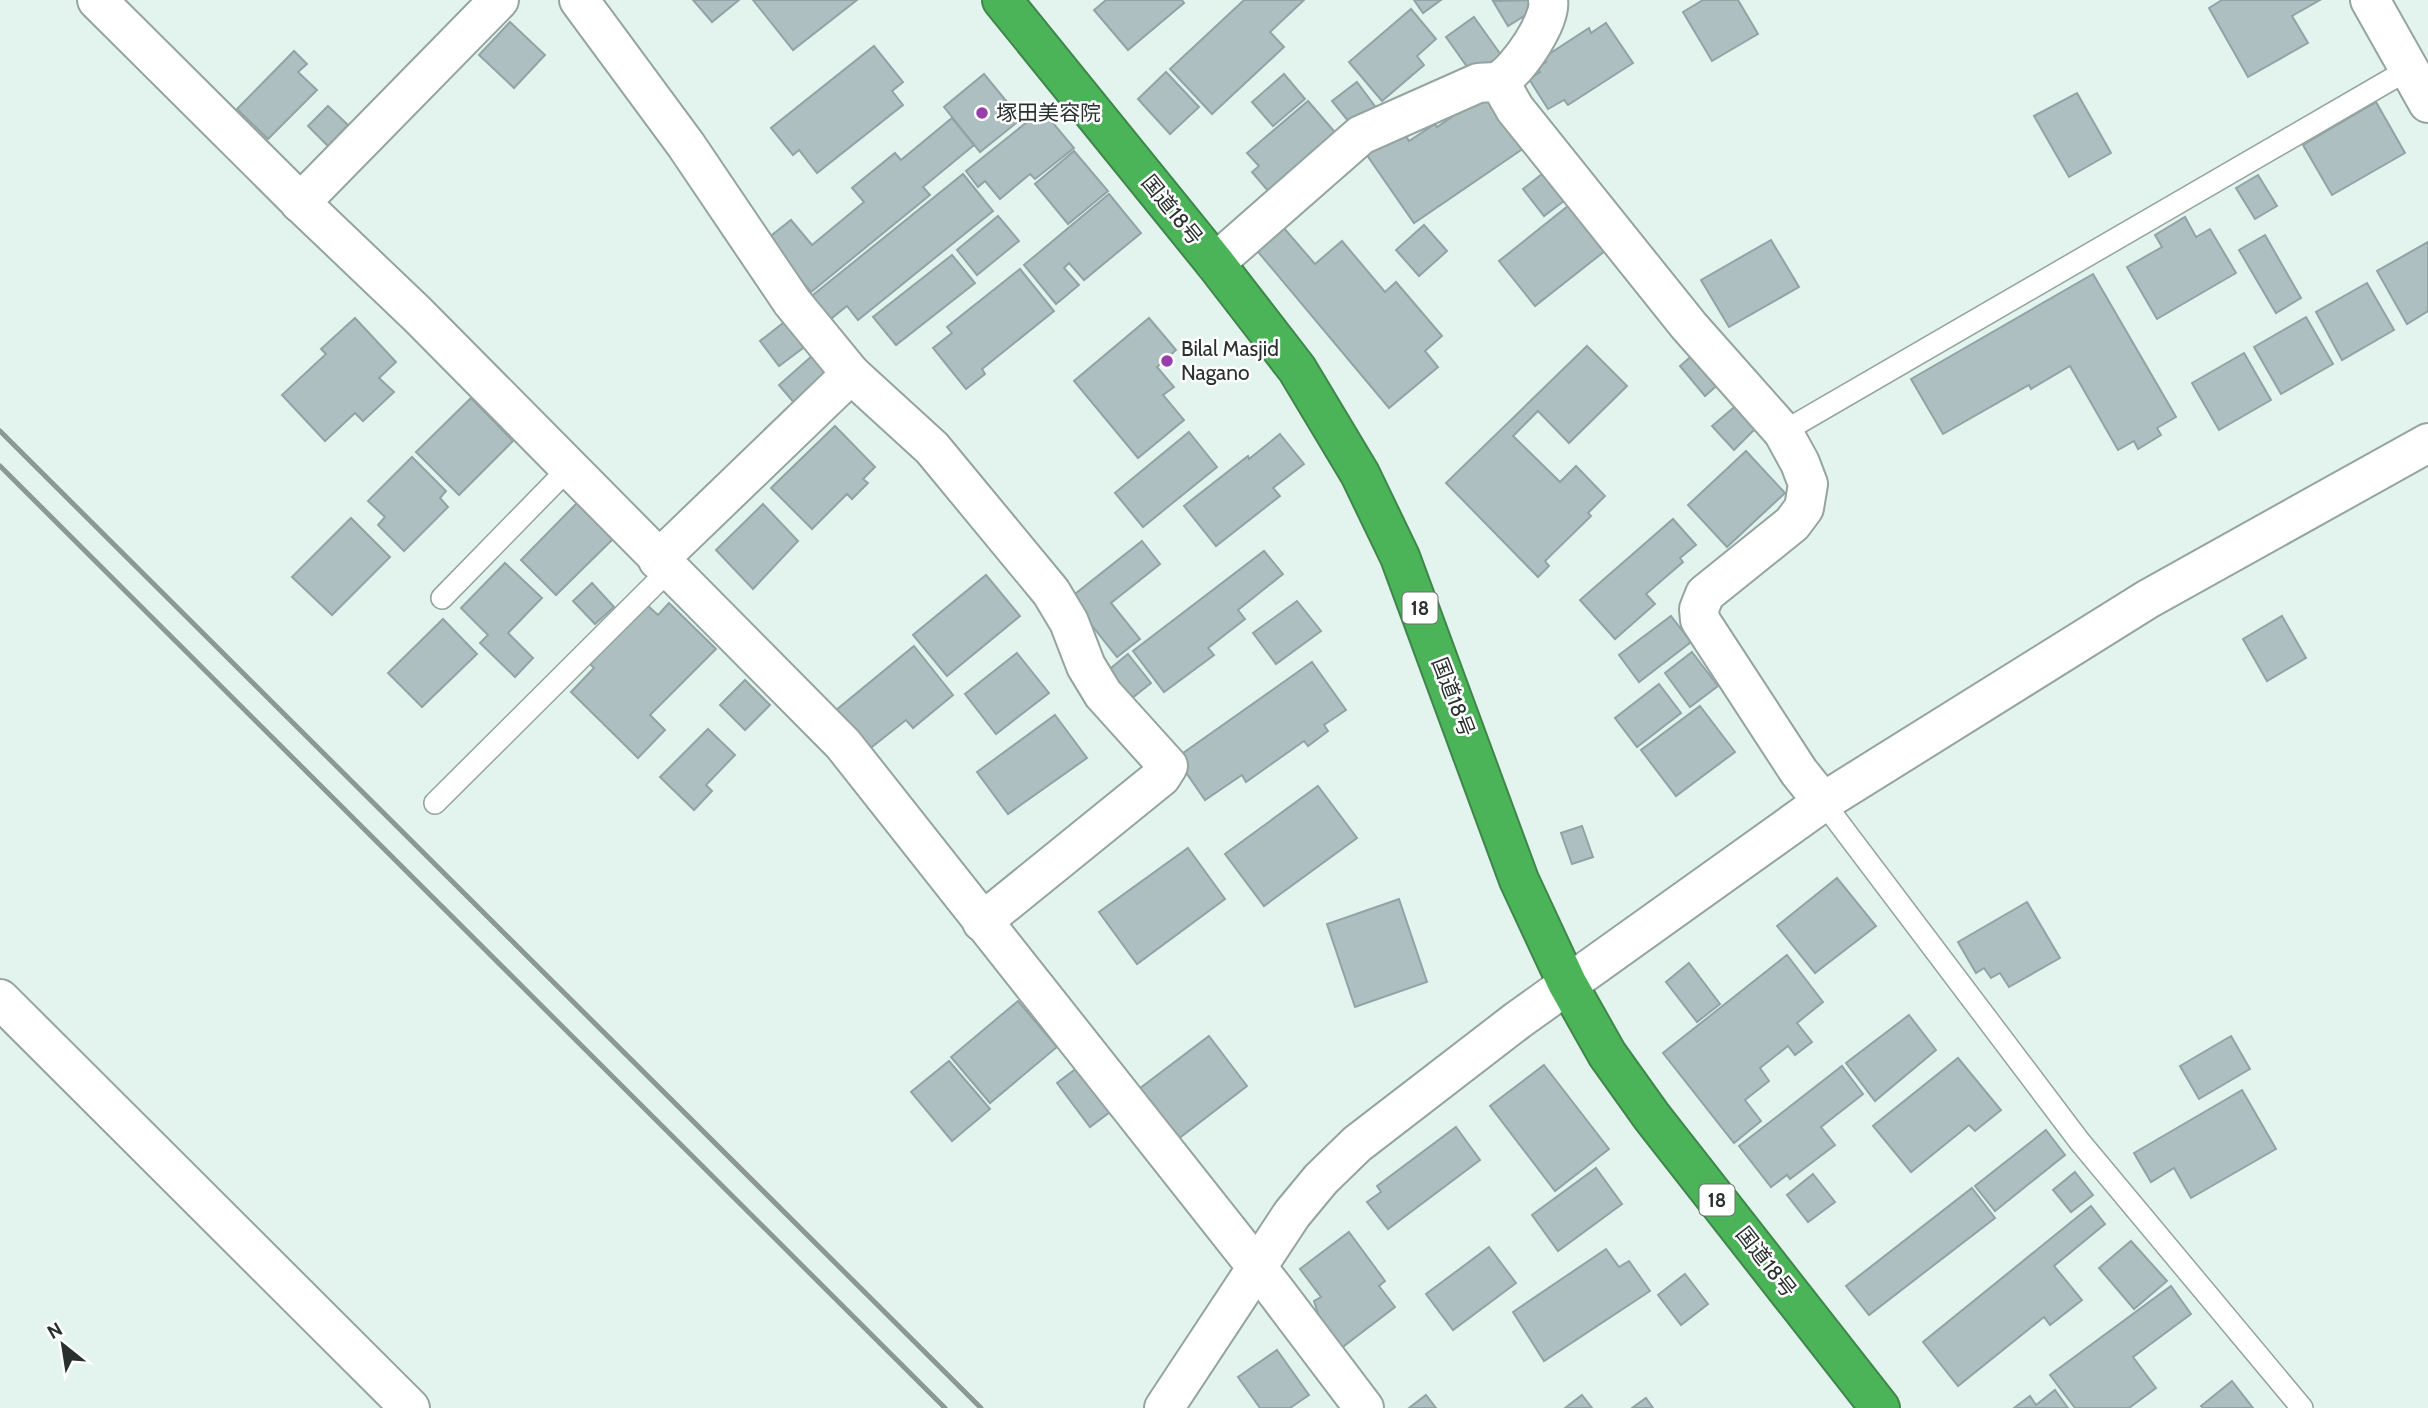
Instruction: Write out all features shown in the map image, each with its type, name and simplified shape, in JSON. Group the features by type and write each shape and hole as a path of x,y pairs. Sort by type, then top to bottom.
{"highway":[{"name":"国道18号","path":"1003,0 1297,369 1360,474 1400,557 1519,880 1567,983 1606,1054 1652,1117 1880,1408"}],"street":[{"path":"97,0 300,203 417,314 843,744 1364,1408"},
{"path":"300,203 499,0"},
{"path":"579,0 686,145 792,302 851,374 932,448 1051,592 1069,622 1086,666 1104,694 1168,766 1161,777 982,922"},
{"path":"1215,263 1361,135 1478,83 1499,81 1516,66 1544,25 1548,0"},
{"path":"2370,0 2428,103"},
{"path":"1499,81 1516,109 1689,326 1783,432 1800,463 1808,484 1804,508 1793,524 1705,594 1699,609 1700,620 1823,802"},
{"path":"663,565 851,374"},
{"path":"1164,1408 1292,1214 1357,1144 1567,983 1823,802 2148,599 2428,443"},
{"path":"0,999 410,1408"}],"lane":[{"path":"1783,432 2409,69"},
{"path":"442,598 569,468"},
{"path":"435,803 663,565"},
{"path":"1823,802 2080,1142 2302,1408"}],"building":[{"path":"693,0 739,0 712,22"},
{"path":"753,0 857,0 793,50"},
{"path":"1106,0 1182,0 1184,3 1128,50 1094,10"},
{"path":"1244,0 1304,0 1270,32 1284,47 1212,114 1170,69"},
{"path":"1414,0 1441,0 1423,13"},
{"path":"1533,0 1537,8 1508,26 1493,1"},
{"path":"1703,0 1738,0 1758,34 1712,61 1683,12"},
{"path":"2222,0 2320,0 2292,16 2308,43 2248,77 2209,8"},
{"path":"1411,9 1436,39 1417,56 1424,65 1382,101 1349,62"},
{"path":"1474,17 1501,55 1473,75 1446,37"},
{"path":"510,22 545,55 514,88 479,55"},
{"path":"1606,23 1633,63 1568,105 1564,100 1548,109 1529,79 1540,72 1537,68 1546,62 1543,58 1589,28 1591,33"},
{"path":"874,46 903,82 892,91 903,105 817,173 799,150 793,155 771,128"},
{"path":"294,51 307,64 298,72 317,90 268,139 237,109"},
{"path":"1166,72 1199,107 1170,134 1138,99"},
{"name":"塚田美容院","path":"984,74 1021,119 980,152 944,107"},
{"path":"1284,74 1305,99 1273,126 1252,102"},
{"path":"1357,82 1377,109 1353,127 1332,101"},
{"path":"1487,93 1524,148 1414,223 1364,151 1400,126 1409,141 1435,124 1437,127"},
{"path":"2077,93 2111,153 2069,177 2034,116"},
{"path":"1308,101 1339,137 1274,198 1252,172 1259,166 1247,153"},
{"path":"2376,102 2405,153 2332,195 2303,145"},
{"path":"328,106 348,125 328,146 308,126"},
{"path":"1042,110 1074,148 1035,179 1030,174 1000,199 985,181 978,187 966,171"},
{"path":"952,118 974,145 923,187 930,195 811,292 767,239 791,220 812,245 864,202 852,188 895,153 901,160"},
{"path":"1074,151 1108,191 1068,224 1035,184"},
{"path":"1547,170 1569,197 1544,216 1523,189"},
{"path":"963,174 993,211 858,320 847,306 827,322 808,299"},
{"path":"2258,175 2277,206 2255,219 2236,188"},
{"path":"1109,194 1141,233 1084,280 1069,263 1064,268 1079,285 1056,304 1024,265"},
{"path":"1573,202 1610,247 1535,306 1499,261"},
{"path":"998,216 1019,241 977,275 957,250"},
{"path":"2185,217 2196,237 2210,229 2236,273 2157,319 2127,267 2162,247 2155,235"},
{"path":"1276,219 1315,264 1342,241 1385,292 1396,282 1442,336 1425,351 1438,367 1389,408 1249,241"},
{"path":"1424,225 1447,251 1419,276 1396,250"},
{"path":"2265,235 2301,298 2276,313 2239,250"},
{"path":"1771,240 1799,287 1729,327 1701,280"},
{"path":"2428,242 2428,311 2407,324 2377,271"},
{"path":"952,255 975,283 896,345 873,317"},
{"path":"1020,269 1054,311 982,369 985,374 966,389 933,348 952,333 947,327"},
{"path":"2093,274 2176,417 2157,428 2161,435 2138,449 2134,441 2118,450 2070,366 2031,389 2029,385 1943,434 1911,379"},
{"path":"2367,283 2394,330 2342,360 2316,312"},
{"path":"2306,317 2333,364 2281,394 2254,347"},
{"path":"355,318 396,362 379,378 394,392 363,421 355,413 325,441 282,395 326,354 321,349"},
{"path":"1149,318 1176,350 1157,367 1174,387 1163,395 1184,420 1138,458 1074,381"},
{"path":"787,320 807,345 779,366 760,341"},
{"path":"1587,346 1627,386 1569,443 1538,411 1513,436 1560,482 1576,466 1605,496 1588,513 1591,516 1545,561 1549,566 1538,577 1446,483"},
{"path":"1695,353 1721,382 1705,396 1680,366"},
{"path":"2244,353 2271,400 2219,430 2192,383"},
{"path":"812,356 830,375 796,405 779,385"},
{"path":"471,398 513,441 459,495 416,452"},
{"path":"1738,404 1758,426 1734,450 1712,426"},
{"path":"835,426 875,467 863,479 868,483 852,499 847,494 812,529 771,488"},
{"path":"1189,432 1217,467 1143,527 1115,493"},
{"path":"1280,434 1304,464 1273,488 1280,496 1216,546 1184,506"},
{"path":"1746,451 1785,493 1727,547 1688,505"},
{"path":"412,457 446,491 440,498 448,507 404,551 378,525 385,517 368,501"},
{"path":"578,502 614,538 556,595 521,560"},
{"path":"763,504 798,541 753,589 716,550"},
{"path":"351,518 390,557 332,615 292,577"},
{"path":"1673,519 1696,545 1680,558 1683,562 1646,594 1655,604 1615,639 1580,600"},
{"path":"1142,541 1160,564 1111,603 1140,639 1117,657 1070,598"},
{"path":"1264,551 1283,574 1238,610 1245,619 1208,648 1214,655 1164,692 1133,651"},
{"path":"505,563 542,598 508,633 533,658 515,677 480,643 488,635 461,608"},
{"path":"986,575 1020,616 947,676 913,635"},
{"path":"592,583 614,607 595,624 573,601"},
{"path":"1297,601 1321,631 1276,664 1253,633"},
{"path":"669,603 716,649 650,715 665,730 638,758 571,692 594,668 590,664 648,606 658,615"},
{"path":"1671,616 1691,642 1639,682 1619,655"},
{"path":"2282,616 2306,658 2267,681 2243,639"},
{"path":"443,619 477,654 422,707 388,673"},
{"path":"914,646 953,695 913,728 906,720 868,750 835,711"},
{"path":"1692,652 1718,686 1690,707 1665,673"},
{"path":"1017,653 1049,693 996,734 965,694"},
{"path":"1128,654 1151,683 1127,702 1105,673"},
{"path":"1312,662 1346,710 1324,725 1328,731 1308,746 1304,741 1246,782 1242,775 1205,800 1176,758"},
{"path":"745,680 770,705 745,730 720,705"},
{"path":"1659,684 1681,713 1637,747 1615,718"},
{"path":"1700,706 1735,752 1676,796 1641,750"},
{"path":"1055,715 1087,758 1008,814 977,772"},
{"path":"708,729 735,755 706,785 712,791 694,810 660,777"},
{"path":"1318,786 1357,838 1264,906 1225,854"},
{"path":"1582,826 1593,857 1572,864 1561,833"},
{"path":"1188,848 1225,899 1137,964 1099,912"},
{"path":"1837,878 1876,926 1815,973 1777,926"},
{"path":"1399,899 1427,982 1355,1007 1327,924"},
{"path":"2027,902 2060,958 2009,987 2000,973 1991,978 1984,968 1976,973 1958,942"},
{"path":"1787,955 1823,1002 1797,1023 1812,1042 1795,1055 1788,1046 1760,1068 1769,1081 1745,1100 1761,1121 1734,1143 1663,1053"},
{"path":"1689,963 1720,1004 1697,1022 1666,982"},
{"path":"1018,1001 1057,1047 990,1103 951,1057"},
{"path":"1909,1015 1936,1050 1875,1101 1846,1063"},
{"path":"1209,1036 1247,1086 1178,1139 1139,1089"},
{"path":"2231,1036 2250,1069 2199,1099 2180,1066"},
{"path":"1958,1058 2001,1110 1975,1131 1969,1125 1911,1172 1873,1126"},
{"path":"949,1061 990,1109 952,1141 911,1092"},
{"path":"1544,1065 1609,1149 1555,1191 1490,1106"},
{"path":"1842,1066 1863,1094 1821,1127 1835,1145 1790,1179 1787,1175 1771,1187 1739,1146"},
{"path":"1077,1068 1110,1112 1090,1127 1057,1083"},
{"path":"2242,1090 2276,1149 2191,1198 2174,1168 2151,1182 2134,1153"},
{"path":"1456,1127 1480,1160 1388,1229 1367,1202 1381,1192 1377,1186"},
{"path":"2046,1130 2065,1155 1995,1211 1975,1186"},
{"path":"1596,1168 1622,1204 1558,1251 1532,1215"},
{"path":"2075,1172 2093,1195 2071,1212 2053,1190"},
{"path":"1813,1174 1835,1202 1808,1222 1787,1195"},
{"path":"1972,1188 1995,1218 1869,1315 1846,1286"},
{"path":"2091,1206 2105,1224 2054,1266 2082,1300 2050,1325 2044,1317 1958,1386 1923,1342"},
{"path":"1349,1232 1385,1281 1379,1286 1395,1307 1340,1349 1322,1326 1314,1301 1321,1297 1300,1269"},
{"path":"2131,1241 2167,1281 2134,1309 2099,1268"},
{"path":"1489,1247 1516,1283 1453,1330 1426,1294"},
{"path":"1606,1249 1619,1267 1629,1261 1650,1291 1544,1361 1513,1312"},
{"path":"1685,1274 1708,1304 1681,1325 1658,1295"},
{"path":"2171,1286 2191,1314 2133,1357 2156,1388 2129,1408 2075,1408 2050,1375"},
{"path":"1277,1350 1309,1395 1290,1408 1260,1408 1238,1377"},
{"path":"2232,1381 2253,1408 2201,1406"},
{"path":"2055,1390 2068,1408 2014,1408 2030,1396 2036,1405"},
{"path":"1426,1395 1436,1408 1409,1408"},
{"path":"1582,1395 1592,1408 1565,1408"},
{"path":"1646,1398 1653,1408 1632,1408"}],"railway":[{"path":"0,431 981,1408"},
{"path":"0,466 945,1408"}],"place":[{"name":"塚田美容院","path":"982,113"},
{"name":"Bilal Masjid Nagano","path":"1167,361"}]}
